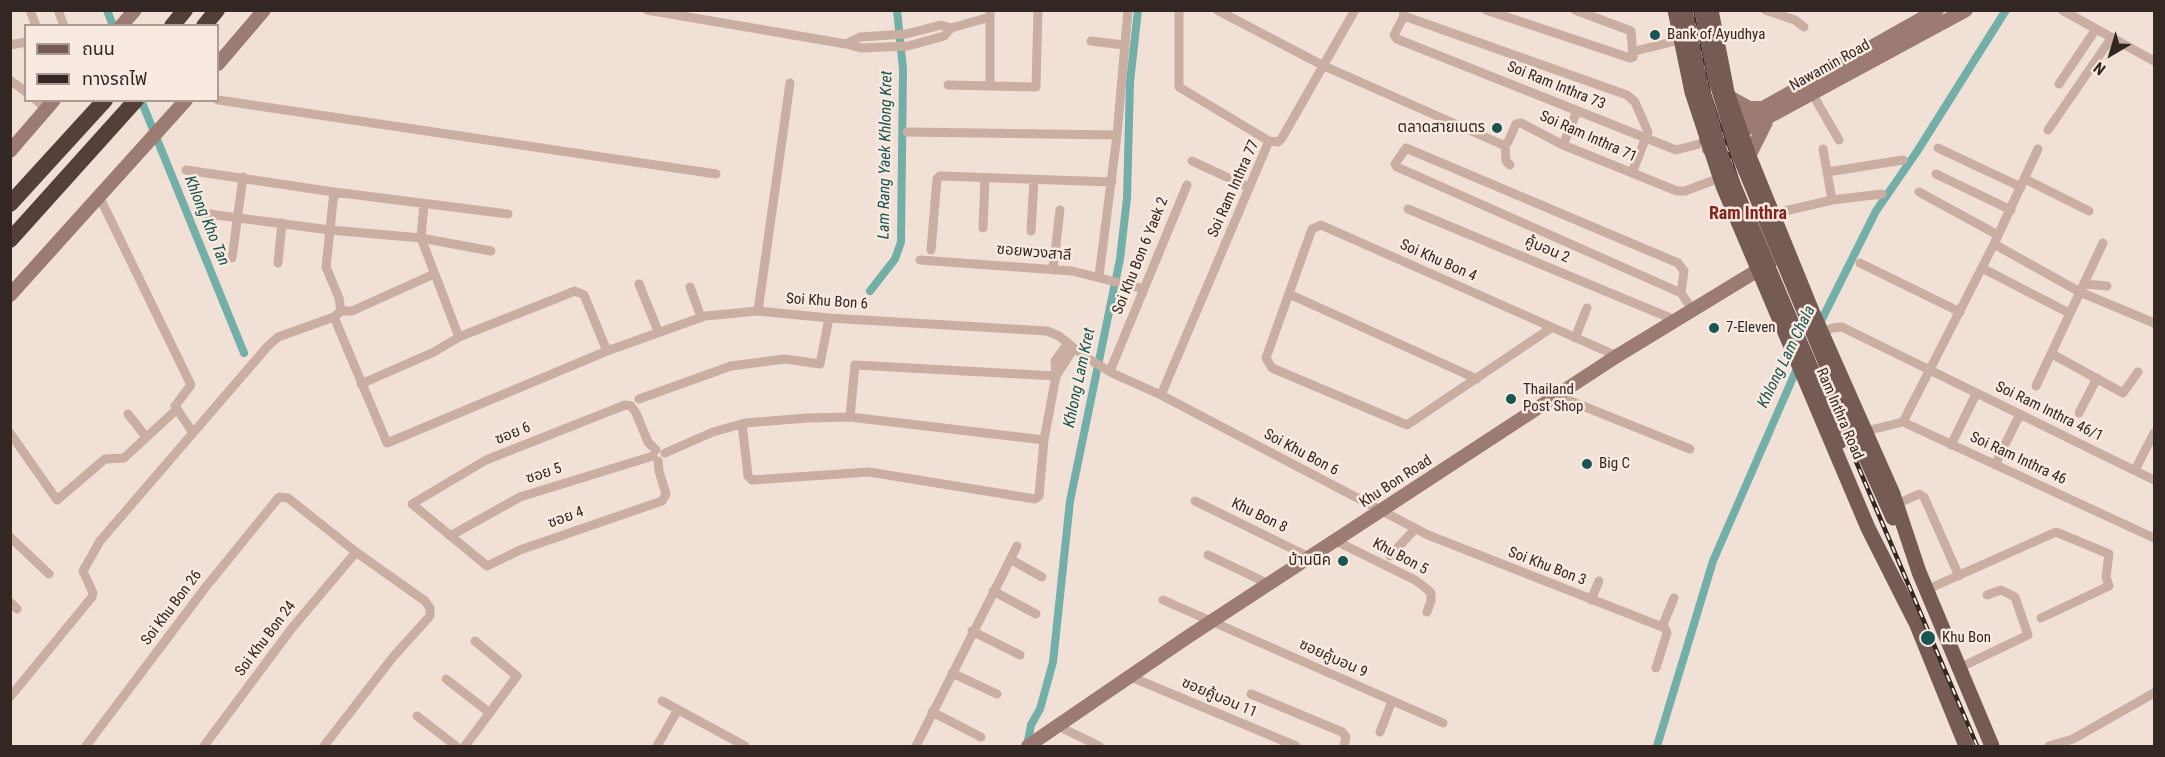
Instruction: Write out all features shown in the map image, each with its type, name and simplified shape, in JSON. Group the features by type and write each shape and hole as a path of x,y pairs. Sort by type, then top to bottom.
{"highway":[{"path":"174,24 185,10"},
{"path":"206,24 218,10"},
{"path":"10,204 103,102"},
{"path":"10,240 134,102"}],"main road":[{"path":"219,63 264,10"},
{"name":"Ram Inthra Road","path":"1675,10 1692,92 1707,144 1722,182 1764,267 1776,313 1868,528 1915,621"},
{"name":"Ram Inthra Road","path":"1685,10 1700,83 1722,158 1966,747"},
{"name":"Ram Inthra Road","path":"1702,10 1715,77 1740,160 1861,433 1897,504 1919,572"},
{"name":"Ram Inthra Road","path":"1711,10 1728,94 1749,156 1992,747"},
{"name":"Nawamin Road","path":"1707,144 1766,114 1937,10"},
{"name":"Nawamin Road","path":"1766,114 1813,95 1966,10"},
{"path":"1692,92 1708,102 1719,100 1728,94 1749,108 1766,114 1749,156"},
{"path":"10,296 184,102"},
{"path":"10,151 45,104"},
{"path":"1722,182 1735,167 1742,166 1756,174"},
{"path":"1764,193 1757,216 1772,257 1764,267"},
{"name":"Khu Bon Road","path":"1032,744 1309,557 1617,356 1692,309 1789,254"},
{"path":"1776,313 1779,304 1788,299 1810,306"}],"street":[{"path":"647,10 861,48 908,46 990,14 990,85"},
{"path":"948,85 1036,87 1038,10"},
{"path":"1101,276 1128,10"},
{"path":"1179,10 1179,87 1269,141"},
{"path":"1217,10 1324,66 1505,145 1506,161 1510,165"},
{"name":"Soi Ram Inthra 77","path":"1161,395 1269,141 1278,142 1282,138 1355,10"},
{"path":"1486,10 1515,15 1630,58 1635,51 1680,40"},
{"path":"1575,10 1626,28 1633,35 1635,51"},
{"path":"1765,10 1795,20 1804,27"},
{"path":"2062,10 2154,61"},
{"path":"1404,13 1627,95 1635,102 1648,132 1632,173"},
{"name":"Soi Ram Inthra 73","path":"1404,13 1395,38 1680,151 1707,144"},
{"path":"846,44 860,37 906,34 940,25 947,32"},
{"path":"2060,84 2096,29"},
{"path":"2048,130 2112,38"},
{"path":"1091,41 1124,45"},
{"path":"10,80 24,90"},
{"path":"758,311 790,83"},
{"path":"1813,95 1839,140"},
{"path":"219,100 716,174"},
{"path":"1563,145 1577,111"},
{"name":"Soi Ram Inthra 71","path":"1505,145 1516,124 1521,123 1563,145 1681,192 1722,182"},
{"path":"907,132 1117,135"},
{"path":"1681,293 1684,271 1678,263 1406,148 1395,164 1397,167 1681,293 1692,309"},
{"path":"1938,148 2089,211"},
{"path":"1823,149 1832,200"},
{"path":"1861,433 1903,422 2011,210 2038,149"},
{"path":"1192,160 1248,187"},
{"path":"1827,172 1903,160"},
{"path":"186,170 333,192 508,214"},
{"path":"1936,174 2011,210"},
{"path":"232,258 243,177"},
{"path":"931,250 938,177 1112,182"},
{"path":"983,228 985,178"},
{"path":"1031,231 1034,180"},
{"name":"Soi Khu Bon 6 Yaek 2","path":"1106,369 1144,289 1187,185"},
{"name":"Soi Khu Bon 6","path":"333,192 326,267 339,298 338,314 361,384 385,442 389,443 607,351 701,317 758,311 829,318 1047,331 1106,369 1161,395 1380,512"},
{"path":"1919,192 1998,235"},
{"path":"1772,214 1832,200 1882,194"},
{"path":"99,196 191,385 175,406 193,432"},
{"path":"424,204 421,238 459,337"},
{"name":"คู้บอน 2","path":"1408,208 1675,320"},
{"path":"1053,270 1060,210"},
{"path":"201,213 238,216 330,230 421,238 490,251"},
{"path":"278,263 282,224"},
{"name":"Soi Khu Bon 4","path":"1477,379 1407,425 1272,368 1266,358 1312,229 1321,225 1617,356"},
{"path":"2036,386 2103,243"},
{"path":"1994,244 2154,324"},
{"name":"ซอยพวงสาลี","path":"920,260 1101,276 1144,289"},
{"path":"1860,263 1959,312"},
{"path":"1982,268 2069,313"},
{"path":"10,697 92,597 93,593 83,572 100,541 256,359 278,337 338,314 352,311 434,274"},
{"path":"639,284 658,331"},
{"path":"2082,288 2107,286"},
{"path":"690,287 701,317"},
{"path":"361,384 434,352 459,337 580,291 607,351"},
{"path":"1289,294 1477,379 1551,328"},
{"path":"1575,338 1587,308"},
{"path":"639,399 731,366 785,359 820,364 829,318"},
{"name":"Soi Ram Inthra 46/1","path":"1821,331 1842,327 2154,480"},
{"path":"742,424 748,476 752,480 869,472 1035,499 1039,496 1044,440 1056,376 1071,346"},
{"path":"2052,354 2123,393 2138,372"},
{"path":"850,417 855,365 1056,376"},
{"path":"2079,413 2097,378"},
{"path":"1951,445 1976,394"},
{"path":"1558,396 1690,449"},
{"name":"ซอย 6","path":"450,536 413,505 413,502 486,460 625,405 631,406 636,413 648,442 658,455"},
{"path":"10,433 57,500 105,459 124,458 176,410"},
{"path":"128,414 146,437"},
{"path":"1995,465 2020,414"},
{"name":"ซอย 5","path":"450,536 520,497 658,455 713,432 742,424 775,419 850,417 1044,440"},
{"name":"Soi Ram Inthra 46","path":"1903,422 2154,538"},
{"path":"2135,470 2154,433"},
{"name":"ซอย 4","path":"450,536 487,566 494,565 520,550 662,501 666,494 658,471 658,455"},
{"path":"1897,504 1919,494 1924,496 1959,576"},
{"name":"Soi Khu Bon 26","path":"86,747 279,497 288,498 356,552"},
{"name":"Khu Bon 8","path":"1195,501 1309,557"},
{"name":"Soi Khu Bon 3","path":"1380,512 1415,529 1662,627"},
{"path":"1390,556 1415,529"},
{"path":"1926,590 2056,532 2109,554 2106,577 2109,586 2042,618"},
{"path":"12,541 49,574"},
{"name":"Khu Bon 5","path":"1336,541 1415,580 1427,589 1431,593 1431,601 1426,612"},
{"path":"916,747 972,631 1017,546"},
{"path":"324,747 393,657 429,616 430,608 425,601 356,552"},
{"name":"Soi Khu Bon 24","path":"204,747 299,620 356,552"},
{"path":"1208,555 1269,584"},
{"path":"1010,559 1042,577"},
{"path":"1591,600 1599,580"},
{"path":"1959,668 2028,635 2014,597 2001,590 1987,595"},
{"path":"993,591 1036,614"},
{"path":"1656,668 1667,633 1662,627 1674,598"},
{"name":"ซอยคู้บอน 9","path":"1162,600 1443,723"},
{"path":"972,631 1020,655"},
{"path":"465,747 517,676 476,641"},
{"path":"952,673 997,694"},
{"name":"ซอยคู้บอน 11","path":"1131,677 1296,747"},
{"path":"446,679 490,713"},
{"path":"2049,747 2082,734 2154,693"},
{"path":"1251,694 1342,732 1346,736 1344,747"},
{"path":"662,701 745,747"},
{"path":"1380,732 1392,701"},
{"path":"657,747 677,711"},
{"path":"932,712 981,736"},
{"path":"417,716 456,747"},
{"path":"1058,726 1099,747"}],"waterway":[{"name":"Khlong Kho Tan","path":"107,10 112,24"},
{"name":"Lam Rang Yaek Khlong Kret","path":"870,291 895,259 901,242 903,69 897,10"},
{"name":"Khlong Lam Kret","path":"1027,746 1031,725 1040,709 1053,662 1070,501 1120,259 1127,198 1130,82 1138,10"},
{"name":"Khlong Lam Chala","path":"1818,327 1876,211 1918,150 2006,10"},
{"name":"Khlong Kho Tan","path":"142,102 244,353"},
{"name":"Khlong Lam Chala","path":"1657,746 1713,561 1798,366"}],"railway":[{"path":"1692,10 1709,94 1739,186 1977,746"}],"place":[{"name":"Bank of Ayudhya","path":"1655,35"},
{"name":"ตลาดสายเนตร","path":"1497,128"},
{"name":"7-Eleven","path":"1714,328"},
{"name":"Thailand Post Shop","path":"1511,399"},
{"name":"Big C","path":"1587,464"},
{"name":"บ้านนิค","path":"1343,561"},
{"name":"Khu Bon","path":"1928,638"}],"district":[{"name":"Ram Inthra","path":"1748,214"}]}
